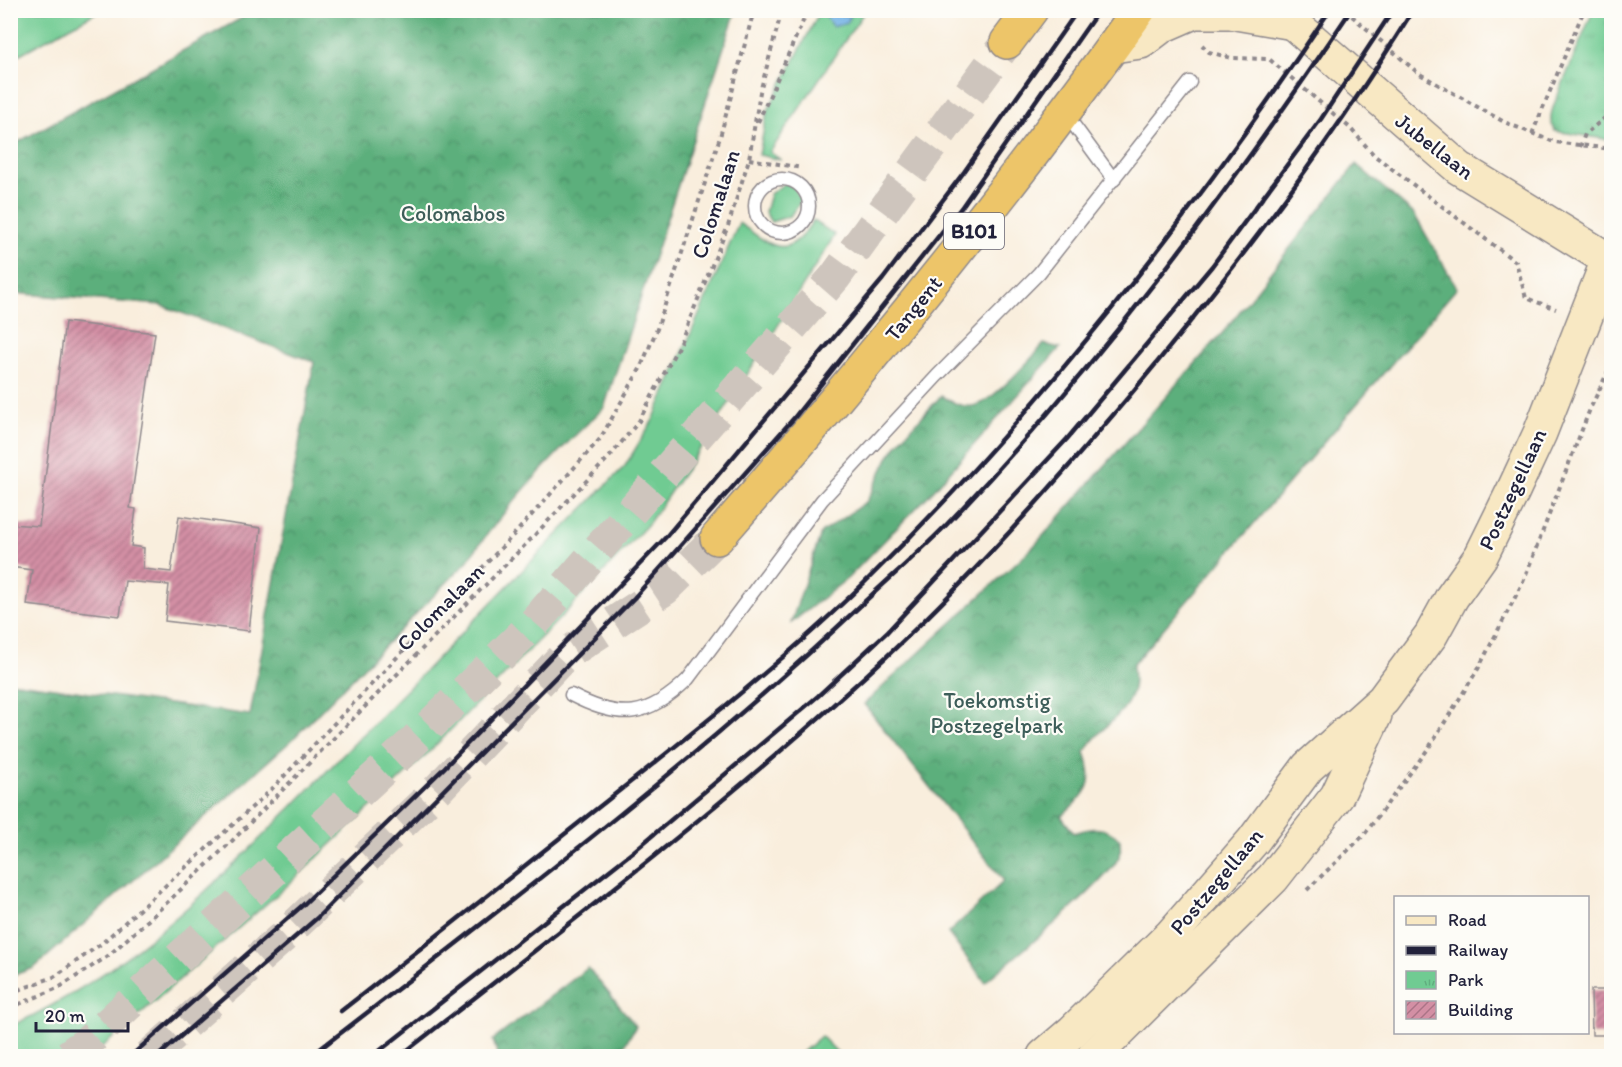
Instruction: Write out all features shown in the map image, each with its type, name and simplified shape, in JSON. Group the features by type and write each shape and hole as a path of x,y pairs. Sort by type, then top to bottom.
{"highway":[{"path":"1013,30 1031,10"},
{"name":"Tangent","path":"717,538 828,411 953,259 1139,10"}],"main road":[{"path":"1113,46 1141,42 1162,26 1194,12 1230,12 1293,19"},
{"name":"Jubellaan","path":"1293,19 1459,168 1610,260"},
{"name":"Postzegellaan","path":"1094,1056 1273,878 1337,796 1383,700 1431,634 1452,597 1481,556 1540,433 1610,260"},
{"name":"Postzegellaan","path":"1044,1056 1072,1032 1171,935 1252,841 1308,767 1383,700"}],"lane":[{"path":"571,695 589,704 625,714 653,707 672,694 707,656 822,500 937,376 1039,273 1190,82"},
{"path":"1064,112 1114,180"},
{"path":"784,178 801,185 809,201 806,219 801,226 784,233 775,233 760,223 754,206 760,188 767,182 784,178"}],"path":[{"path":"10,993 54,977 101,944 270,791 519,529 600,439 640,369 664,308 720,137 754,10"},
{"path":"756,126 760,92 782,10"},
{"path":"756,126 783,72 808,10"},
{"path":"1345,10 1418,73 1532,134 1580,147 1611,149"},
{"path":"1532,134 1584,10"},
{"path":"1194,12 1197,41 1209,52 1231,58 1269,60 1349,127 1375,156 1516,262 1526,298 1584,320"},
{"path":"1580,147 1585,134 1611,112"},
{"name":"Colomalaan","path":"10,1008 60,987 108,956 157,912 232,841 612,454 639,421 680,343 728,226 749,159 756,126"},
{"path":"749,159 802,168"},
{"path":"1301,896 1364,835 1428,749 1478,669 1523,582 1590,409 1611,363"}],"green space":[{"path":"11,10 99,10 99,11 11,59"},
{"name":"Colomabos","path":"256,10 736,11 604,408 531,482 497,521 466,563 291,741 34,968 11,976 11,682 250,715 314,362 160,305 11,293 11,146"},
{"path":"820,11 865,11 770,152 781,160 759,155 767,112"},
{"path":"1593,11 1611,11 1611,140 1555,131 1551,120 1555,102"},
{"name":"Toekomstig Postzegelpark","path":"1356,164 1414,214 1457,288 1133,664 1133,688 1126,706 1090,743 1085,752 1090,773 1087,789 1077,802 1061,816 1074,833 1087,829 1098,829 1115,835 1120,840 1120,854 1100,881 1037,939 985,982 948,933 1004,881 864,704 1033,547 1225,330"},
{"path":"785,183 794,187 801,201 790,216 771,222 765,212 770,194"},
{"path":"813,220 835,235 702,446 649,523 570,608 427,754 288,885 92,1056 11,1056 11,1026 101,975 142,945 220,878 625,466 653,420 739,223 770,243 787,246 804,233"},
{"path":"1044,344 1060,348 931,493 848,578 791,623 821,533 867,501 888,458 903,437 941,396 967,406 984,402 1012,378"},
{"path":"588,968 636,1026 618,1056 498,1056 493,1040"},
{"path":"821,1036 841,1056 798,1056"}],"water":[{"path":"829,10 853,11 847,23 833,27 826,18"}],"building":[{"path":"65,322 155,333 130,508 136,509 131,546 144,548 143,569 171,572 179,516 261,528 249,631 165,621 169,585 125,581 120,616 27,605 32,570 10,567 10,524 39,526"},
{"path":"1591,990 1612,990 1612,1035 1592,1035"}],"tunnel":[{"path":"68,1056 89,1041 409,746 534,623 835,277 1007,42"},
{"path":"149,1056 285,935 437,790 565,655 665,589 717,538"}],"railway":[{"path":"131,1056 304,904 443,769 665,538 883,279 964,172 1078,10"},
{"path":"158,1056 317,918 634,598 794,418 961,208 1099,10"},
{"path":"341,1011 739,694 803,640 864,583 992,449 1112,309 1224,162 1330,10"},
{"path":"311,1056 521,893 659,782 794,667 940,531 1060,399 1162,274 1259,144 1351,10"},
{"path":"373,1056 634,851 818,696 887,632 1067,439 1212,266 1321,119 1393,10"},
{"path":"400,1056 629,877 797,737 888,656 959,586 1093,439 1202,307 1312,162 1413,10"}]}
